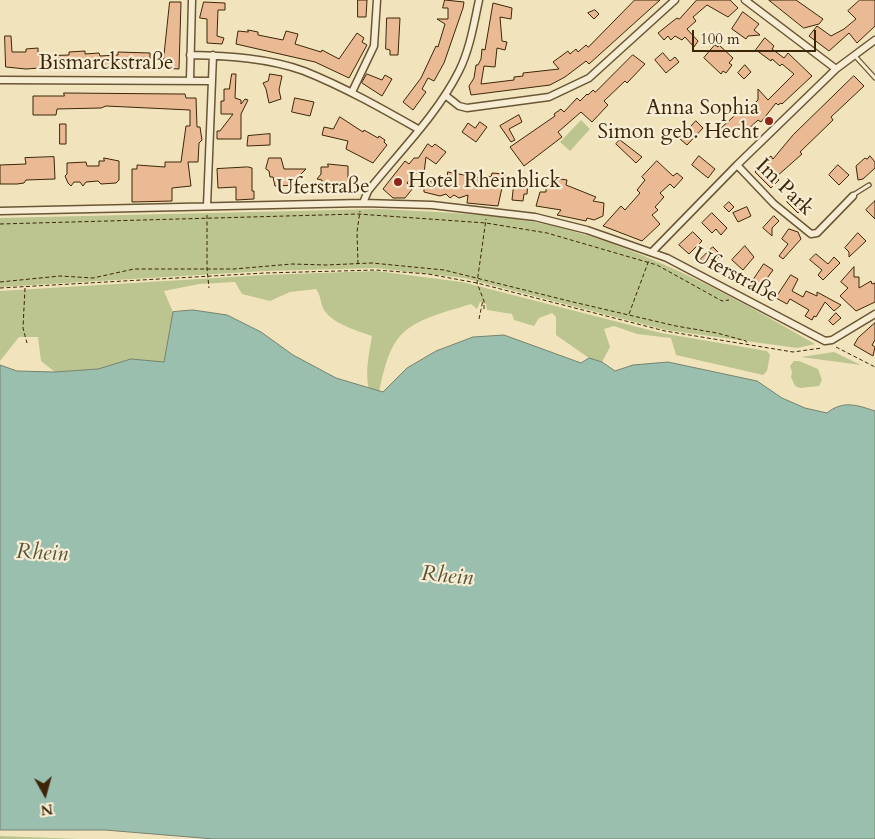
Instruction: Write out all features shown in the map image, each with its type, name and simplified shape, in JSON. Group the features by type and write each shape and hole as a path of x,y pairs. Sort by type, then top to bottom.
{"street":[{"path":"190,80 192,0"},
{"path":"352,92 374,46 377,0"},
{"path":"363,203 368,191 445,95 460,70 467,50 479,0"},
{"path":"445,95 460,106 467,108 560,93 594,75 675,0"},
{"path":"745,0 836,69"},
{"path":"652,252 737,165 836,69 875,40"},
{"path":"190,55 246,58 303,71 352,92 418,129"},
{"path":"208,206 213,55"},
{"name":"Bismarckstraße","path":"0,80 212,81"},
{"name":"Im Park","path":"737,165 774,204 812,234 817,233 853,196"},
{"name":"Uferstraße","path":"0,211 363,203 432,205 535,217 588,230 652,252 829,344"},
{"path":"829,344 875,314"}],"lane":[{"path":"854,56 875,78"},
{"path":"853,196 870,185"}],"path":[{"path":"484,309 484,302 477,283 487,211"},
{"path":"358,214 358,264"},
{"path":"0,224 358,214 486,223 556,236 657,265 722,301 731,299 734,294"},
{"path":"207,219 207,276 210,288"},
{"path":"628,315 647,263"},
{"path":"0,282 60,276 93,278 134,269 207,269 292,264 410,266 478,278 628,315 717,333 746,341 749,346"},
{"path":"0,288 207,276 376,270 428,274 477,283 665,331 749,346 793,352 829,344"},
{"path":"93,278 94,284"},
{"path":"25,287 23,328 27,343"},
{"path":"479,319 483,300"},
{"path":"840,349 875,367"}],"green space":[{"path":"581,120 590,129 570,151 560,142"},
{"path":"379,209 456,213 534,222 608,242 679,271 714,288 815,344 797,348 666,330 464,278 376,268 265,271 0,287 0,218"},
{"path":"376,271 462,282 661,333 767,351 770,355 767,371 763,375 676,355 671,338 637,334 614,326 604,329 610,347 602,362 589,358 556,335 556,317 552,313 539,318 534,326 514,320 512,314 487,310 486,304 480,302 477,309 471,304 445,312 410,327 403,333 388,357 376,405 369,389 367,372 372,336 345,326 332,318 323,308 316,289 290,292 270,301 242,294 235,282 199,284 164,291 173,312 164,362 131,359 98,369 55,372 41,361 38,337 19,337 0,361 0,291 265,275"},
{"path":"834,352 861,365 801,357"},
{"path":"794,361 799,361 818,369 822,380 819,386 800,388 795,386 791,377 790,366"},
{"path":"0,836 80,839 0,839"}],"water":[{"name":"Rhein","path":"193,310 227,315 261,332 293,355 336,378 383,392 407,368 436,351 473,337 504,335 581,363 589,358 602,362 615,371 633,365 668,362 757,381 782,398 805,408 827,413 839,406 850,405 875,411 875,839 214,839 105,830 0,830 0,365 17,371 55,372 98,369 131,359 164,362 173,312"}],"building":[{"path":"358,0 367,0 366,17 358,17"},
{"path":"445,0 464,2 463,8 444,63 434,81 428,78 422,89 426,92 413,110 403,102 421,78 436,46 438,47 445,24 437,19 448,19 448,8 443,8"},
{"path":"635,0 660,0 589,64 586,61 565,77 550,85 471,95 469,86 474,78 476,65 478,65 481,59 482,49 485,50 493,3 512,8 511,19 500,17 502,41 507,42 505,50 497,48 495,67 484,66 481,84 514,80 514,77 523,76 523,73 559,69 553,62 568,51 570,54 576,49 578,52 586,45 588,47"},
{"path":"697,0 730,0 738,8 728,17 707,5 693,17 696,21 687,29 698,41 694,47 685,37 682,40 675,36 671,40 668,36 664,40 658,33 677,18 679,19"},
{"path":"769,0 796,0 823,19 819,24 804,28"},
{"path":"860,0 875,0 875,26 857,43 849,33 829,51 809,36 817,26 831,36 844,29 856,19 848,11"},
{"path":"170,2 181,2 179,69 163,68"},
{"path":"204,2 225,3 225,10 218,10 217,36 224,38 222,44 207,43 207,19 200,18"},
{"path":"595,10 599,14 594,19 588,13"},
{"path":"743,12 759,24 754,30 760,35 748,36 746,39 732,29"},
{"path":"387,18 400,18 398,55 390,55 390,50 386,49"},
{"path":"248,30 258,32 258,35 283,40 286,31 298,34 295,44 321,52 322,50 339,59 357,33 364,38 362,42 367,45 349,78 315,62 236,44 238,31 248,32"},
{"path":"5,36 11,36 12,52 26,52 26,49 38,48 38,56 69,55 69,52 85,51 85,54 99,53 100,56 118,55 118,52 150,53 150,67 80,68 79,65 26,69 6,67"},
{"path":"765,38 774,46 772,49 784,58 788,53 812,76 782,104 778,105 776,103 761,122 758,120 744,133 739,128 727,138 719,130 747,104 750,107 758,100 758,89 768,100 794,74 782,64 780,66 756,50"},
{"path":"715,45 718,47 719,45 733,58 729,63 732,65 726,73 723,71 721,74 704,58"},
{"path":"663,53 670,61 675,57 679,62 666,73 655,60"},
{"path":"633,55 645,64 627,83 625,81 604,101 608,105 592,122 581,112 558,132 562,137 524,166 510,147 555,116 554,114 561,109 564,112 577,98 580,101 593,90 595,92"},
{"path":"745,65 751,72 744,79 738,73"},
{"path":"232,74 236,74 235,98 241,100 241,104 245,99 248,100 241,114 241,139 217,139 217,131 220,131 233,114 221,114 221,101 224,101 224,89 229,89"},
{"path":"270,74 282,76 279,90 281,99 269,103 263,83 268,81"},
{"path":"367,74 382,80 385,75 392,79 382,96 362,83"},
{"path":"854,76 864,86 831,117 833,120 800,152 802,154 776,177 779,180 771,188 755,172 771,156 773,159 793,135"},
{"path":"64,93 185,94 186,98 196,98 197,127 200,127 202,140 199,143 198,162 188,162 191,186 172,188 172,201 132,202 132,169 137,169 137,165 165,167 165,162 181,162 186,126 190,126 190,110 106,106 101,108 57,109 56,115 33,115 33,96 64,96"},
{"path":"295,98 314,102 310,116 292,112"},
{"path":"519,115 522,122 509,129 515,140 511,142 500,126"},
{"path":"340,117 363,132 364,130 385,140 384,142 387,145 373,163 346,149 348,141 322,135 324,127 333,129"},
{"path":"696,121 703,128 687,145 680,139"},
{"path":"480,122 487,127 476,142 462,132 468,123 475,128"},
{"path":"60,124 66,124 66,144 60,144"},
{"path":"270,134 270,145 247,146 248,136"},
{"path":"620,140 642,157 636,163 616,144"},
{"path":"428,144 432,147 435,144 446,152 436,164 426,157 424,173 415,173 407,183 413,188 405,198 393,198 383,189 405,161 409,164 414,158 418,158"},
{"path":"699,156 715,169 708,178 692,165"},
{"path":"870,156 875,162 875,168 863,179 858,180 856,166"},
{"path":"54,157 55,179 26,180 24,183 0,184 0,165 26,164 25,158"},
{"path":"104,158 119,161 119,180 116,183 86,182 83,186 80,182 74,182 71,186 68,183 65,176 67,174 67,163 86,162 87,166 99,166 99,161 104,161"},
{"path":"269,158 281,158 284,169 306,169 299,176 298,185 275,186 273,177 270,177 269,171 266,169"},
{"path":"657,161 673,176 677,173 683,178 674,188 670,184 660,193 664,197 655,207 658,210 652,215 660,224 642,241 603,226 621,206 625,210 640,193 637,190 645,180 642,177"},
{"path":"328,164 348,166 348,181 344,191 338,187 329,187 322,194 322,180 317,179 321,174 321,167 328,167"},
{"path":"838,165 849,175 839,185 829,175"},
{"path":"252,168 254,199 236,200 236,187 218,188 217,169"},
{"path":"448,172 486,179 487,176 491,177 492,173 505,174 498,206 467,203 468,195 459,198 454,195 450,198 446,194 440,196 424,192 424,186 439,176 447,187"},
{"path":"554,178 567,180 566,185 596,197 593,201 604,203 603,216 594,220 587,218 586,221 557,215 561,210 536,206 540,192 546,192 546,186 553,187"},
{"path":"514,182 528,182 527,194 524,194 523,201 512,200"},
{"path":"793,193 806,204 798,213 787,202"},
{"path":"875,201 875,219 866,210"},
{"path":"729,202 734,207 729,212 724,207"},
{"path":"747,207 751,216 738,222 733,213"},
{"path":"712,213 727,228 721,235 716,229 712,233 702,223"},
{"path":"774,216 779,221 772,228 772,236 763,228"},
{"path":"789,229 798,232 801,239 783,259 779,256 788,244 782,239"},
{"path":"693,232 702,241 689,254 679,245"},
{"path":"858,233 866,241 849,257 849,252 845,248"},
{"path":"745,246 754,257 743,270 732,260"},
{"path":"713,247 721,255 708,268 700,260"},
{"path":"816,254 828,264 834,257 840,263 823,280 818,275 822,270 810,260"},
{"path":"764,264 773,270 760,288 752,282"},
{"path":"854,267 854,277 859,277 859,288 871,281 872,284 875,283 875,302 856,311 840,296 848,288 841,282"},
{"path":"791,275 798,279 792,291 803,297 806,291 817,296 817,292 841,305 834,311 825,302 812,320 805,316 809,310 790,299 787,304 776,298"},
{"path":"836,313 841,318 833,325 829,321"},
{"path":"875,323 875,340 872,345 875,347 873,356 854,345 858,338"}],"place":[{"name":"Anna Sophia Simon geb. Hecht","path":"769,121"},
{"name":"Hotel Rheinblick","path":"398,182"}]}
